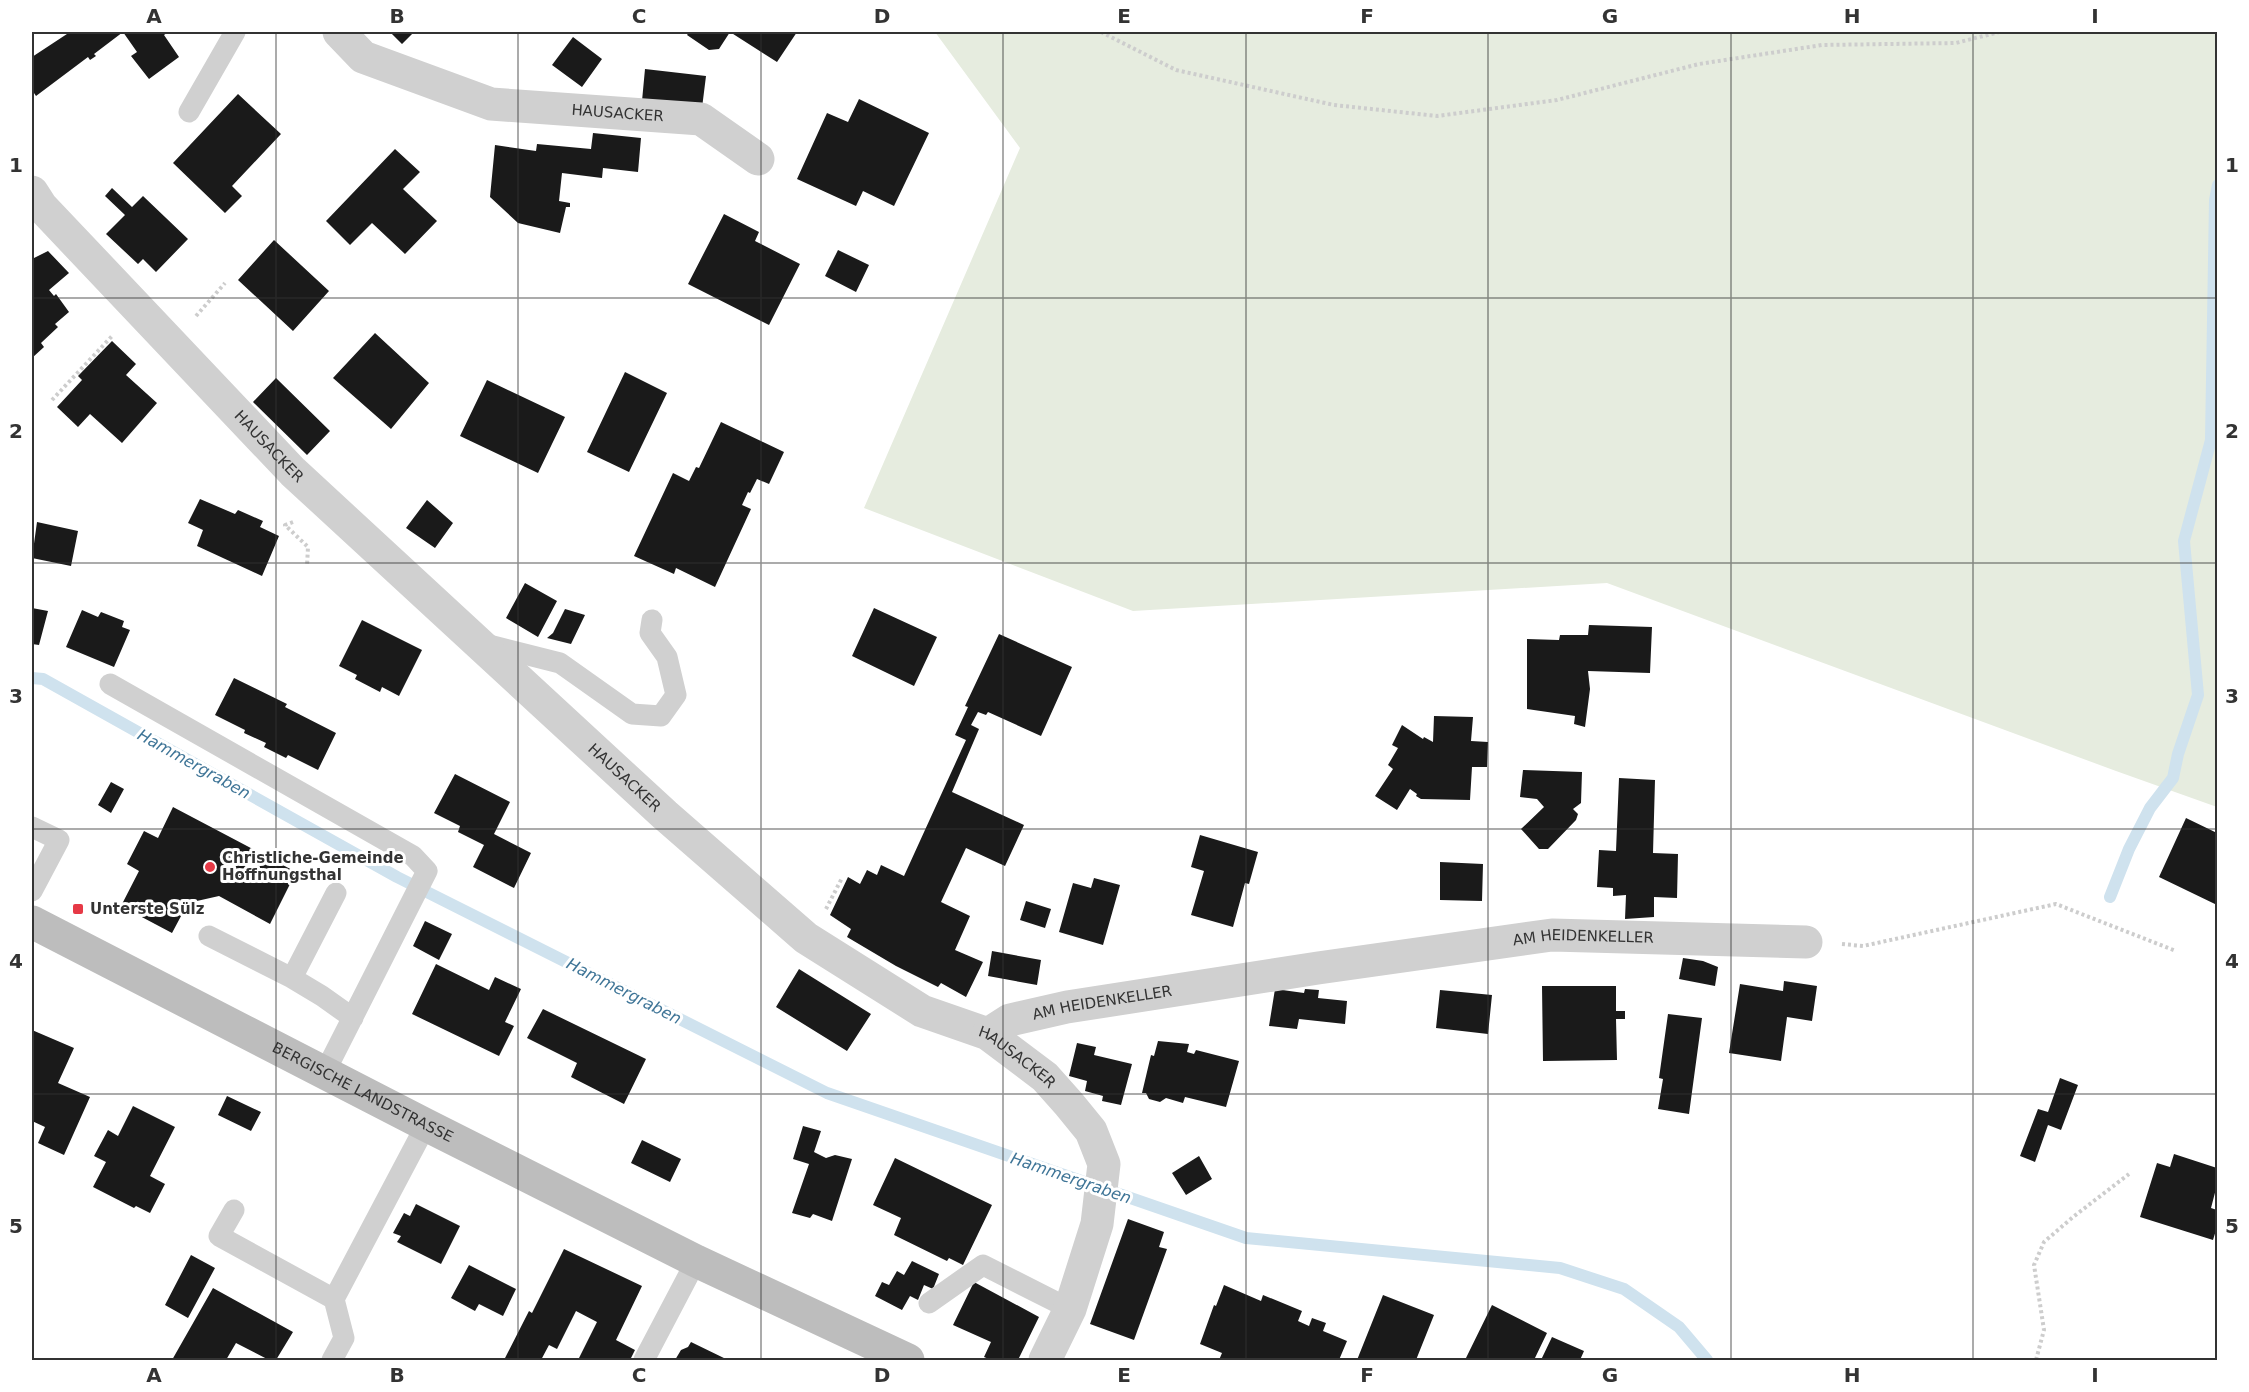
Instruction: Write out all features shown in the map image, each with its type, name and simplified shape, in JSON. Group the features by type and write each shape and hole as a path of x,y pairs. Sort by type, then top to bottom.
{"main road":[{"name":"BERGISCHE LANDSTRASSE","path":"32,922 696,1261 908,1360"}],"street":[{"name":"HAUSACKER","path":"339,32 363,57 491,104 701,119 758,159"},
{"name":"HAUSACKER","path":"32,192 41,206 293,472 665,815 806,938 922,1011 988,1034 1045,1077 1091,1131 1104,1164 1097,1224 1070,1310 1045,1360"},
{"name":"AM HEIDENKELLER","path":"988,1034 1010,1020 1068,1007 1552,935 1806,942"}],"lane":[{"path":"189,112 235,32"},
{"path":"478,642 560,663 632,714 661,716 676,695 667,657 650,633 652,620"},
{"path":"110,684 413,856 427,871 325,1072"},
{"path":"32,827 59,840 32,891"},
{"path":"292,978 336,893"},
{"path":"208,936 292,978 353,1018"},
{"path":"332,1360 344,1338 334,1299 426,1125"},
{"path":"234,1210 219,1236 334,1299"},
{"path":"644,1360 696,1261"},
{"path":"929,1303 983,1265 1070,1310"}],"path":[{"path":"1101,32 1176,70 1334,105 1437,116 1557,100 1699,64 1822,45 1956,43 1999,32"},
{"path":"189,323 225,283"},
{"path":"52,400 113,336"},
{"path":"307,566 308,548"},
{"path":"821,917 842,878"},
{"path":"1806,942 1863,946 2056,904 2176,951"},
{"path":"2036,1360 2044,1330 2034,1265 2044,1242 2129,1174"}],"shaded area":[{"path":"935,32 2217,32 2217,807 1607,583 1133,611 864,508 1020,148"}],"building":[{"path":"70,32 123,32 94,54 96,56 90,60 88,57 36,96 32,90 32,57"},
{"path":"123,32 168,32 164,35 179,57 149,79 131,56 137,52"},
{"path":"390,32 414,32 402,44"},
{"path":"689,32 730,32 719,49 709,50 687,35"},
{"path":"730,32 797,32 777,62"},
{"path":"573,37 602,59 582,87 552,65"},
{"path":"645,69 706,76 702,108 642,101"},
{"path":"238,94 281,134 232,186 242,196 225,213 173,163"},
{"path":"859,99 929,133 894,206 863,191 856,206 797,179 827,113 848,122"},
{"path":"593,133 641,138 638,172 603,168 602,178 562,173 559,201 570,203 570,207 566,207 560,233 518,223 490,197 495,145 536,151 537,144 591,149"},
{"path":"395,149 420,172 403,189 437,221 405,254 372,223 350,245 326,221"},
{"path":"112,188 132,207 143,196 188,239 156,272 143,259 138,264 106,234 125,215 105,196"},
{"path":"724,214 759,232 755,241 800,264 769,325 688,284"},
{"path":"274,240 329,291 293,331 238,280"},
{"path":"838,250 869,265 856,292 825,276"},
{"path":"48,251 69,273 49,290 54,296 56,294 69,312 55,324 58,327 41,343 44,347 32,358 32,279 34,277 32,259"},
{"path":"375,333 429,383 391,429 333,378"},
{"path":"112,341 136,364 126,375 157,403 122,443 90,414 78,427 57,407 82,380 78,376"},
{"path":"625,372 667,393 629,472 587,452"},
{"path":"276,378 330,431 307,455 253,402"},
{"path":"487,380 565,417 538,473 460,436"},
{"path":"721,422 784,452 769,484 757,479 750,493 748,492 742,505 751,509 715,587 676,568 674,574 634,556 673,473 689,481 696,467 699,468"},
{"path":"200,499 235,514 238,510 263,521 260,527 279,536 262,576 197,546 203,530 188,523"},
{"path":"427,500 453,523 435,548 406,528"},
{"path":"37,522 78,531 71,566 32,558"},
{"path":"525,583 557,601 538,637 506,618"},
{"path":"32,608 48,611 39,645 32,644"},
{"path":"874,608 937,637 914,686 852,656"},
{"path":"565,609 585,615 571,644 547,638 553,633"},
{"path":"82,610 98,617 101,612 124,621 122,627 130,630 114,667 66,647"},
{"path":"362,620 422,650 399,696 382,687 380,692 355,679 357,675 339,666"},
{"path":"1589,625 1652,627 1650,673 1588,671 1590,689 1585,727 1574,724 1575,716 1527,709 1527,639 1559,640 1560,635 1588,635"},
{"path":"999,634 1072,667 1041,736 988,712 986,715 978,712 971,725 979,729 952,792 1024,825 1005,866 966,848 941,902 970,916 955,950 983,962 966,997 941,983 938,987 896,966 847,937 851,929 830,915 848,877 860,884 867,870 877,875 881,865 904,876 966,740 955,735 968,707 965,706"},
{"path":"234,678 287,704 285,707 336,733 318,770 288,755 286,758 264,747 266,743 244,733 245,730 215,715"},
{"path":"1434,716 1473,717 1471,741 1488,742 1487,767 1472,767 1470,800 1421,799 1410,789 1397,810 1375,796 1393,769 1388,765 1398,748 1392,745 1402,725 1423,739 1424,737 1433,742"},
{"path":"1523,770 1582,772 1581,803 1573,809 1578,814 1576,820 1548,849 1539,849 1521,829 1544,807 1537,799 1520,797"},
{"path":"455,774 510,802 494,834 531,853 514,888 473,867 484,845 458,832 460,826 434,813"},
{"path":"1619,778 1655,780 1653,853 1678,854 1677,898 1654,897 1654,917 1625,919 1626,895 1613,896 1613,888 1597,887 1599,850 1616,851"},
{"path":"111,782 124,789 111,813 98,805"},
{"name":"Christliche-Gemeinde Hoffnungsthal","path":"173,807 296,872 270,924 219,896 188,903 172,933 121,906 139,871 127,864 144,831 158,838"},
{"path":"2186,818 2217,833 2217,905 2159,877"},
{"path":"1200,835 1258,852 1249,884 1245,883 1233,927 1191,915 1204,871 1191,867"},
{"path":"1440,862 1483,864 1482,901 1440,900"},
{"path":"1094,878 1120,885 1103,945 1059,932 1073,883 1091,888"},
{"path":"1026,901 1051,909 1045,928 1020,920"},
{"path":"425,921 452,934 439,960 413,946"},
{"path":"992,951 1041,960 1037,985 988,976"},
{"path":"1683,958 1703,961 1718,967 1715,986 1679,979"},
{"path":"436,964 489,990 495,977 521,989 505,1022 514,1026 499,1056 412,1014"},
{"path":"799,969 871,1014 847,1051 776,1007"},
{"path":"1784,981 1817,986 1812,1021 1787,1017 1781,1061 1729,1053 1740,984 1783,991"},
{"path":"1542,986 1616,986 1616,1011 1625,1011 1625,1019 1616,1019 1617,1060 1543,1061"},
{"path":"1275,989 1304,993 1305,989 1319,990 1318,998 1347,1001 1345,1024 1299,1019 1297,1029 1269,1026"},
{"path":"1440,990 1492,995 1488,1034 1436,1028"},
{"path":"543,1009 646,1059 624,1104 571,1077 577,1063 527,1038"},
{"path":"1668,1014 1702,1018 1689,1114 1658,1109 1663,1079 1659,1078"},
{"path":"32,1030 74,1048 58,1083 90,1097 64,1155 38,1143 45,1127 32,1121"},
{"path":"1158,1041 1189,1044 1187,1052 1194,1054 1196,1050 1239,1061 1226,1107 1185,1097 1183,1103 1166,1098 1160,1102 1149,1099 1146,1093 1142,1093 1151,1055 1154,1056"},
{"path":"1077,1043 1096,1047 1094,1055 1132,1064 1121,1105 1102,1101 1103,1096 1085,1091 1087,1081 1069,1076"},
{"path":"2060,1078 2078,1085 2061,1130 2048,1125 2035,1162 2020,1156 2038,1109 2048,1112"},
{"path":"227,1096 261,1112 251,1131 218,1115"},
{"path":"133,1106 175,1127 150,1176 165,1184 150,1213 136,1206 134,1208 93,1187 106,1162 94,1156 108,1130 118,1136"},
{"path":"803,1126 821,1131 814,1152 826,1158 835,1155 852,1159 832,1221 813,1214 810,1218 792,1213 809,1164 793,1159"},
{"path":"642,1140 681,1159 670,1182 631,1163"},
{"path":"2174,1154 2217,1168 2217,1185 2211,1208 2217,1210 2217,1227 2213,1240 2140,1217 2157,1163 2170,1167"},
{"path":"1199,1156 1212,1179 1186,1195 1172,1173"},
{"path":"895,1158 992,1205 963,1265 949,1258 947,1261 894,1235 901,1218 873,1205"},
{"path":"416,1204 460,1226 441,1264 397,1242 401,1236 393,1233 404,1213 410,1216"},
{"path":"1128,1219 1164,1232 1159,1247 1167,1249 1134,1340 1090,1324"},
{"path":"564,1249 642,1286 616,1340 635,1350 630,1360 578,1360 597,1322 576,1311 557,1349 549,1345 541,1360 504,1360 529,1311 532,1313"},
{"path":"191,1255 215,1268 188,1318 165,1305"},
{"path":"912,1261 939,1274 933,1289 924,1285 918,1300 910,1296 902,1310 875,1296 882,1282 889,1285 897,1271 904,1275"},
{"path":"469,1265 516,1289 503,1316 479,1304 475,1311 451,1298"},
{"path":"974,1282 1039,1317 1018,1360 991,1360 984,1357 991,1342 953,1325"},
{"path":"1224,1285 1261,1301 1263,1295 1302,1311 1298,1321 1309,1326 1312,1318 1326,1323 1323,1331 1347,1341 1339,1360 1243,1360 1238,1358 1237,1360 1219,1360 1222,1353 1200,1344"},
{"path":"213,1288 293,1332 276,1360 269,1360 236,1343 226,1360 172,1360"},
{"path":"1383,1295 1434,1315 1416,1360 1357,1360"},
{"path":"1492,1305 1547,1333 1534,1360 1465,1360"},
{"path":"1552,1337 1584,1351 1580,1360 1541,1360"},
{"path":"691,1342 728,1360 675,1360 681,1350 688,1347"}],"waterway":[{"path":"2110,897 2129,849 2150,808 2173,778 2178,754 2198,695 2184,541 2211,440 2215,200 2218,185"},
{"name":"Hammergraben","path":"32,678 43,679 397,877 827,1093 1246,1238 1560,1268 1624,1289 1679,1327 1707,1360"}],"place":[{"name":"Christliche-Gemeinde Hoffnungsthal","path":"210,867"},
{"name":"Unterste Sülz","path":"78,909"}]}
